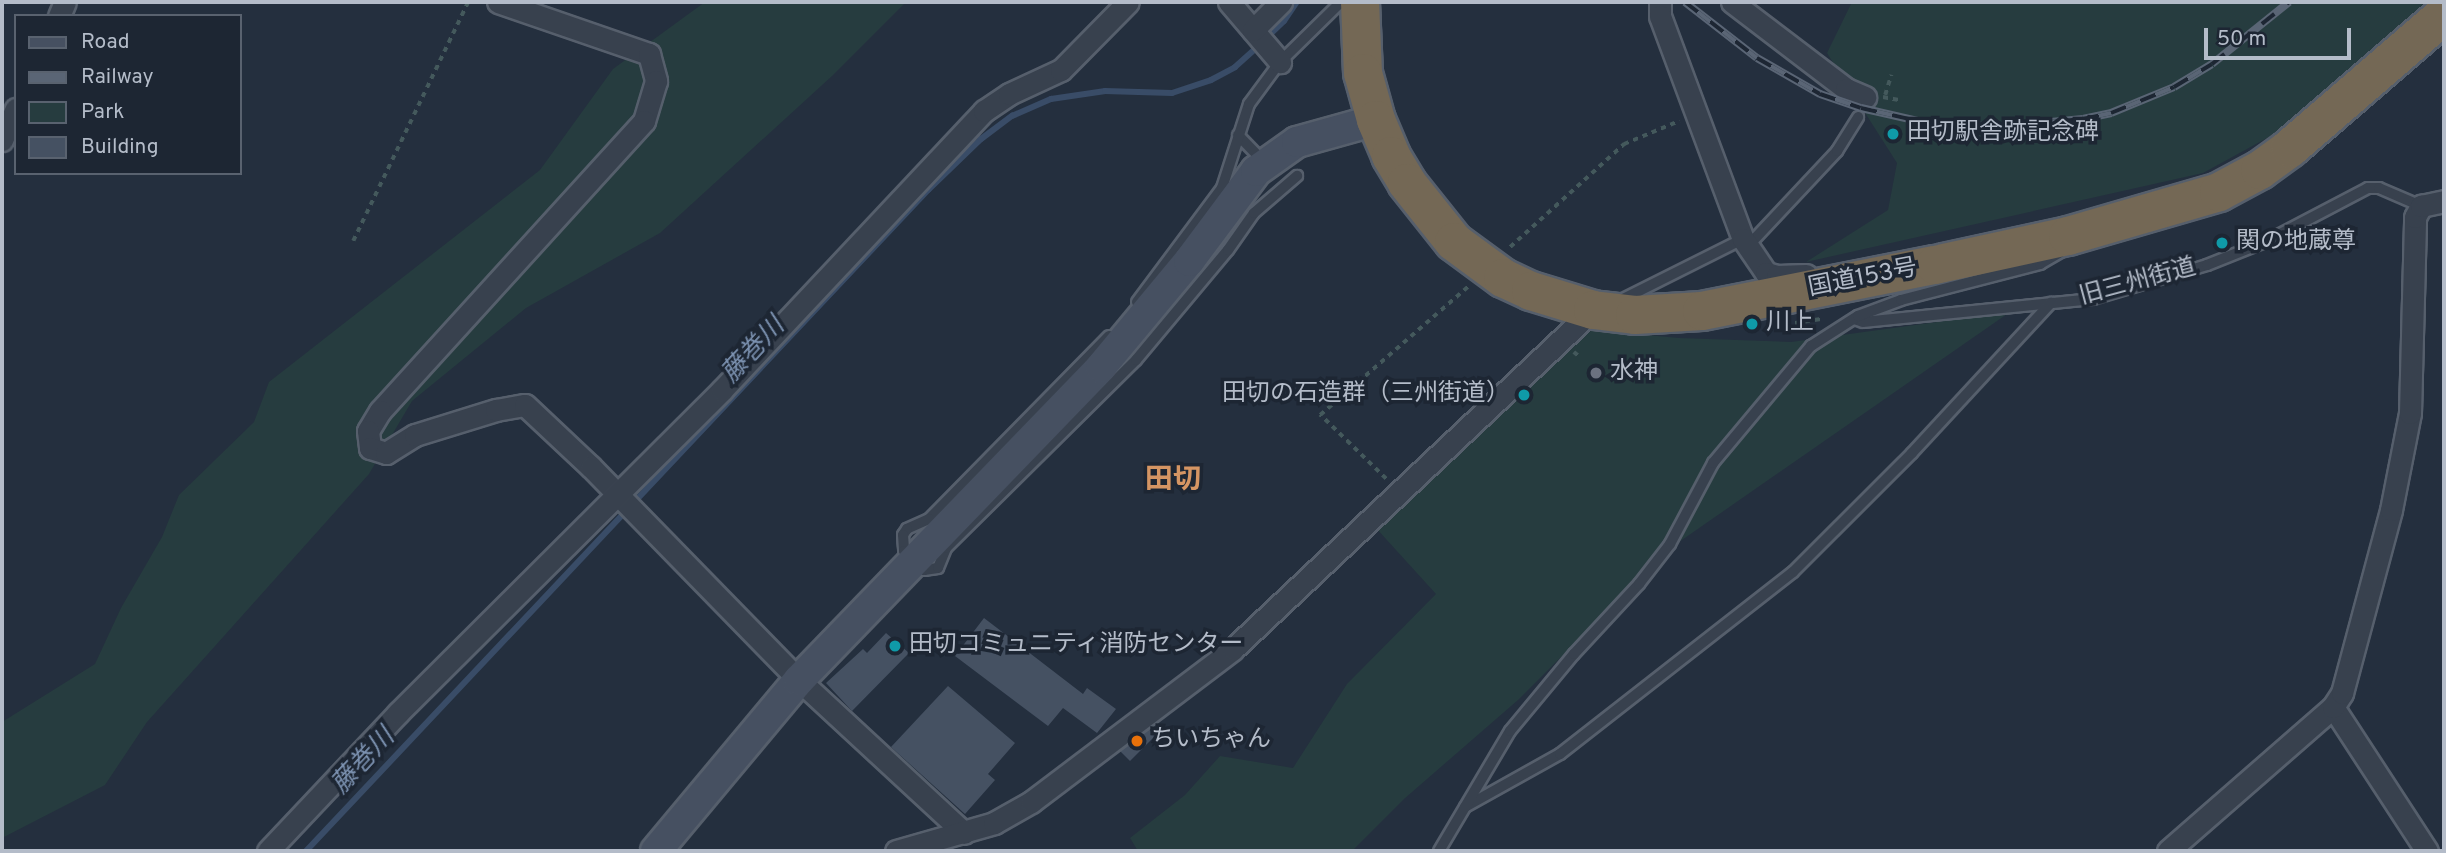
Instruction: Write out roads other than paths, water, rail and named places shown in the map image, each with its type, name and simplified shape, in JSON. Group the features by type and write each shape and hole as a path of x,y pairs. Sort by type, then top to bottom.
{"highway":[{"name":"国道153号","path":"1360,2 1363,73 1376,120 1391,156 1407,183 1454,242 1503,278 1552,299 1601,312 1635,315 1702,311 2068,236 2209,196 2260,170 2315,128 2444,15"}],"street":[{"path":"498,2 649,54 656,81 644,121 380,411 368,431 370,448 386,453 415,435 496,410 525,405 799,680 964,833"},
{"path":"268,851 398,713 722,390 984,111 1009,94 1061,70 1128,2"},
{"path":"1229,2 1275,57"},
{"path":"1254,32 1282,2"},
{"path":"1660,2 1660,16 1745,243 1766,273 1777,276 1812,276 1825,286"},
{"path":"1732,2 1846,89 1875,97"},
{"path":"2,140 14,113"},
{"path":"656,851 799,680 1101,367 1189,261 1256,171 1297,142 1376,120"},
{"path":"2168,851 2333,707 2342,693 2390,510 2410,413 2412,234 2421,205 2444,201"},
{"path":"896,851 994,823 1031,802 1233,649 1398,491 1601,312"},
{"path":"2333,707 2427,851"}],"lane":[{"path":"1127,314 1222,188 1249,104 1275,57 1341,2"},
{"path":"1601,312 1618,300 1759,238 1837,151 1858,117"},
{"path":"1238,135 1257,155"},
{"path":"1118,325 929,519 907,529 903,535 904,551 913,561 924,570 938,568 946,548 1136,360 1228,250 1281,180 1297,176"},
{"name":"旧三州街道","path":"1854,319 1863,322 2093,299 2207,265 2265,242 2368,188 2379,188 2421,205"},
{"path":"1439,851 1510,731 1574,654 1639,584 1670,544 1713,463 1811,345 1854,319 1934,289 2058,257 2068,236"},
{"path":"1463,809 1560,754 1724,630 1793,572 1912,453 2051,303"}],"waterway":[{"name":"藤巻川","path":"306,851 928,190 981,139 1012,116 1051,99 1105,91 1172,93 1211,80 1235,67 1284,21 1297,2"}],"railway":[{"path":"1685,2 1757,58 1820,94 1861,108 1918,121 1998,127 2083,119 2111,113 2174,87 2212,64 2289,2"}],"place":[{"name":"田切駅舎跡記念碑","path":"1893,134"},
{"name":"関の地蔵尊","path":"2222,243"},
{"name":"川上","path":"1752,324"},
{"name":"水神","path":"1596,373"},
{"name":"田切の石造群（三州街道）","path":"1524,395"},
{"name":"田切コミュニティ消防センター","path":"895,646"},
{"name":"ちいちゃん","path":"1137,741"}],"district":[{"name":"田切","path":"1173,481"}]}
